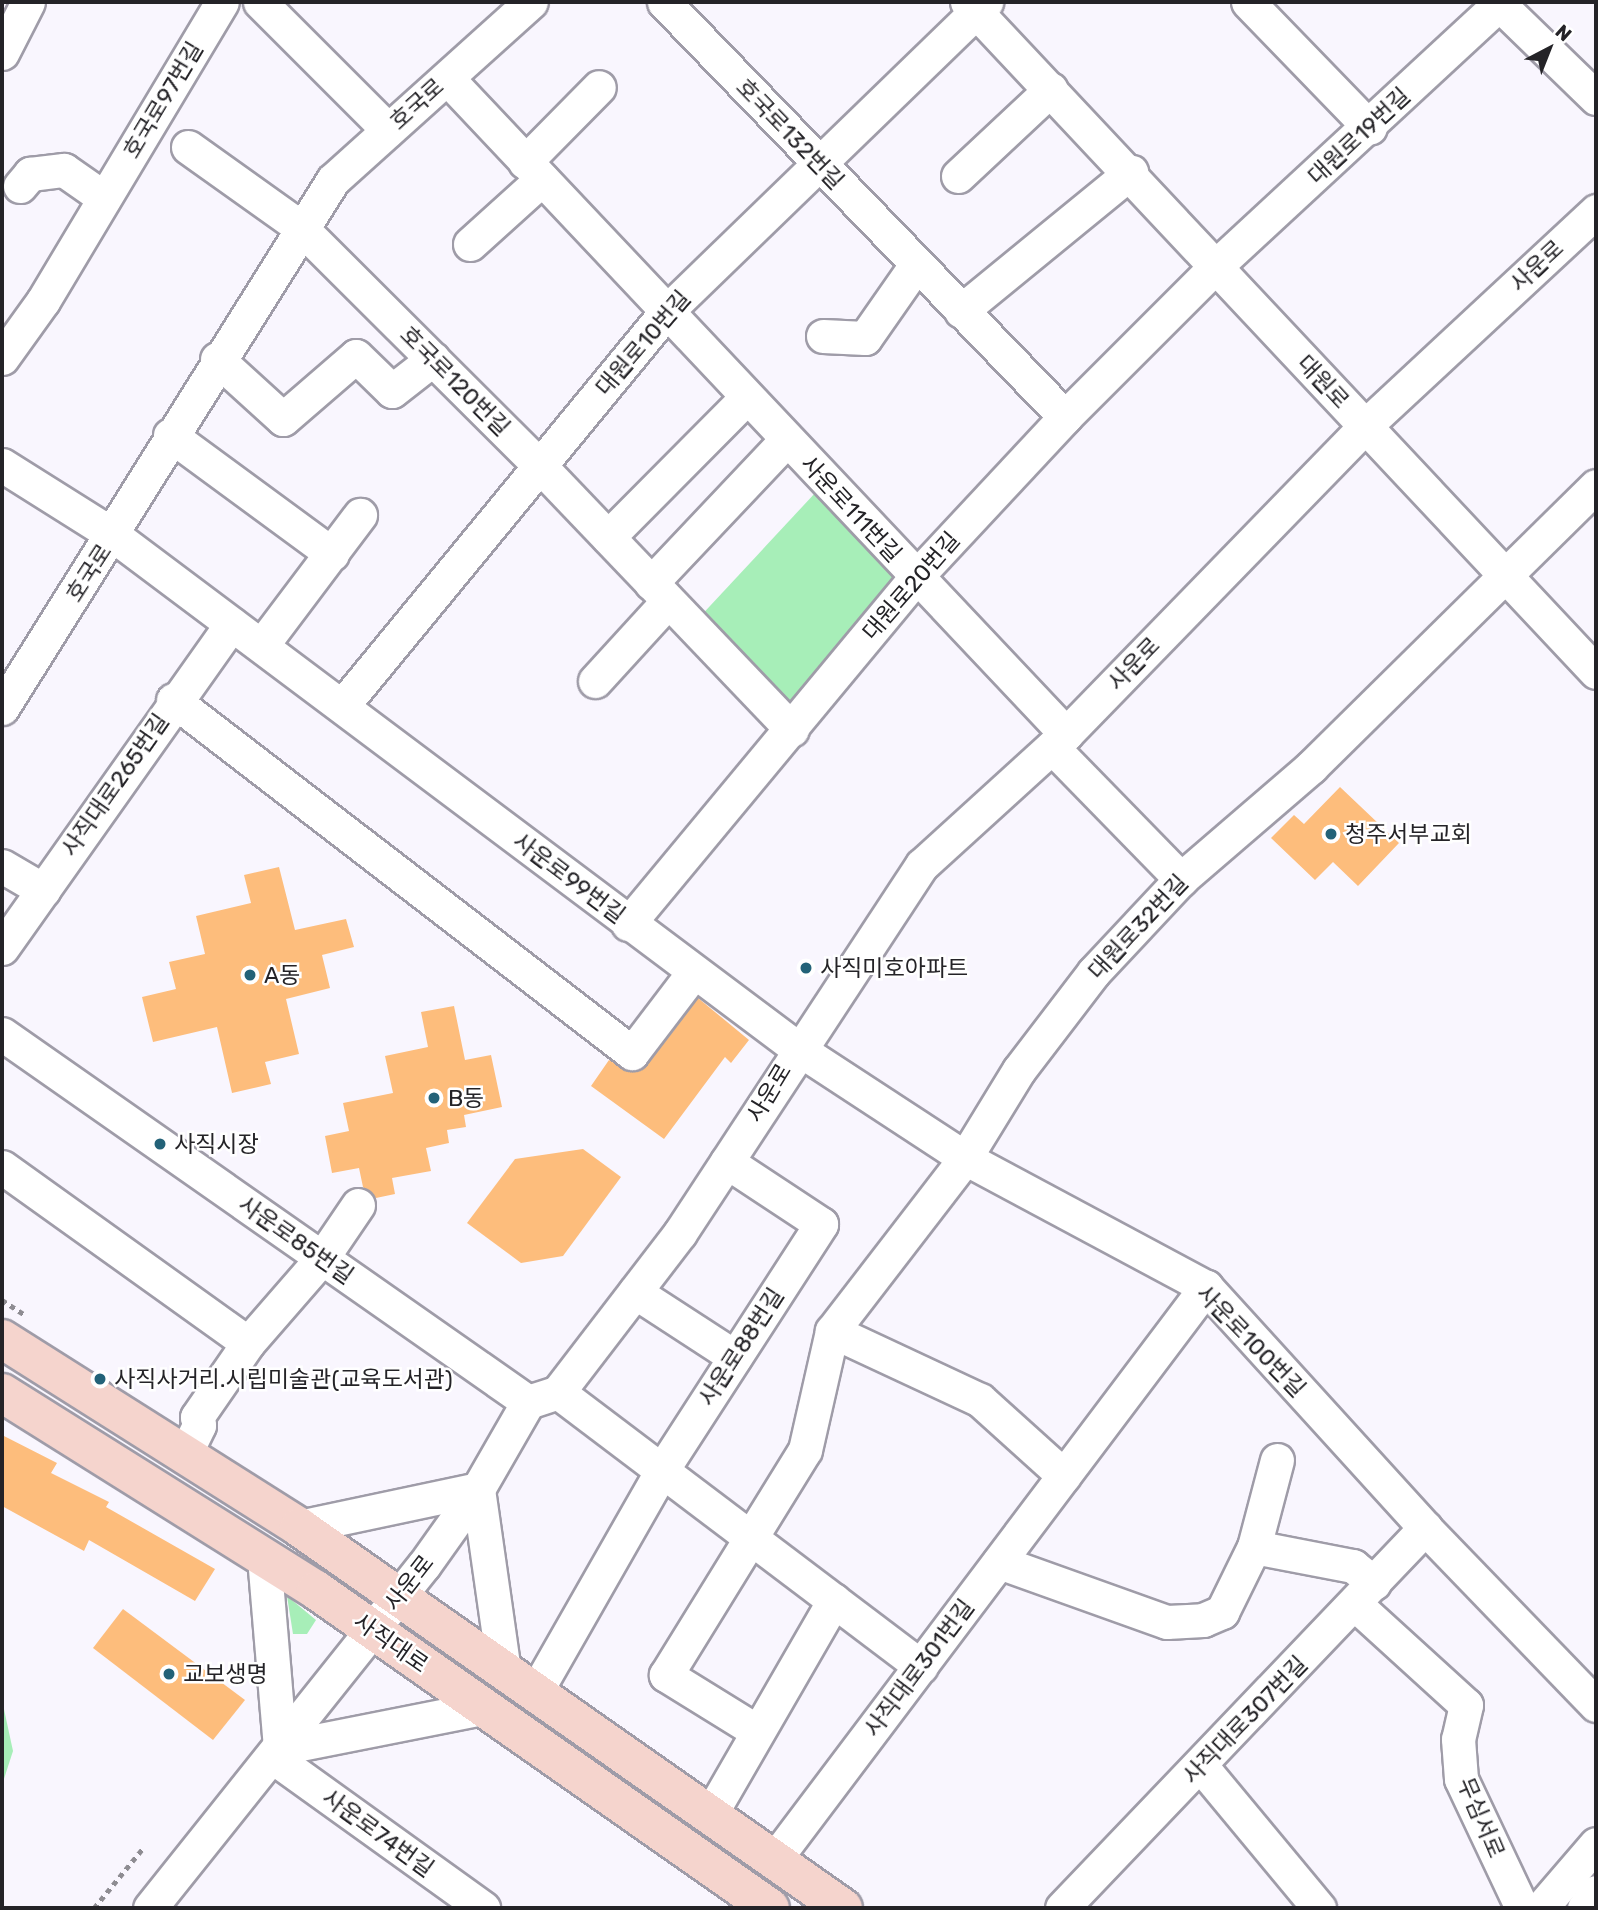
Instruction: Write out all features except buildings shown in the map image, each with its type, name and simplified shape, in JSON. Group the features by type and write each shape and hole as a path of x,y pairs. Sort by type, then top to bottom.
{"main road":[{"name":"사직대로","path":"2,1339 299,1527 843,1908"},
{"name":"사직대로","path":"2,1392 264,1557 482,1707 752,1903"}],"street":[{"path":"2,53 28,2"},
{"name":"호국로97번길","path":"2,358 43,301 222,2"},
{"path":"260,2 388,130"},
{"name":"호국로132번길","path":"664,2 1065,417"},
{"path":"1248,2 1370,128"},
{"path":"1499,3 1596,98"},
{"name":"대원로19번길","path":"1215,267 1370,128 1499,3"},
{"name":"대원로10번길","path":"343,705 666,312 976,5"},
{"name":"대원로","path":"976,5 1215,267 1596,672"},
{"name":"호국로","path":"2,708 113,535 216,359 333,180 447,78 513,7"},
{"name":"사운로111번길","path":"447,78 915,578 1181,879"},
{"path":"470,244 534,170 599,87"},
{"path":"958,176 1051,89"},
{"path":"188,147 300,227"},
{"path":"20,186 30,174 64,170 104,198"},
{"path":"961,311 1131,172"},
{"name":"사운로","path":"166,1903 277,1752 399,1597 543,1397 635,1292 727,1163 797,1048 922,865 1059,740 1365,426 1596,211"},
{"name":"호국로120번길","path":"300,227 539,465 792,730"},
{"path":"823,335 865,338 916,265"},
{"name":"대원로20번길","path":"628,924 792,730 915,578 1065,417 1215,267"},
{"path":"216,359 283,419 356,356 392,391 433,359"},
{"path":"608,537 746,398"},
{"path":"170,435 332,554"},
{"path":"594,681 660,592 786,440"},
{"name":"사운로99번길","path":"2,465 113,535 343,705 628,924 797,1048"},
{"name":"대원로32번길","path":"750,1535 805,1450 832,1331 965,1158 1019,1070 1086,982 1181,879 1311,767 1502,575 1596,486"},
{"path":"262,645 360,515"},
{"name":"사직대로265번길","path":"2,948 173,700 231,624"},
{"path":"173,700 632,1053 693,972"},
{"path":"2,866 43,890"},
{"name":"사운로85번길","path":"2,1034 322,1258 543,1397"},
{"name":"사운로100번길","path":"797,1048 965,1158 1206,1287 1425,1528 1596,1705"},
{"name":"사운로88번길","path":"662,1470 821,1224 727,1163"},
{"path":"2,1167 248,1343"},
{"path":"185,1454 199,1425 197,1417 248,1343 322,1258 358,1205"},
{"name":"사직대로301번길","path":"774,1860 1206,1287"},
{"path":"635,1292 735,1357"},
{"path":"832,1331 980,1400 1064,1476"},
{"path":"543,1397 662,1470 921,1667"},
{"path":"999,1562 1167,1622 1222,1612 1254,1547 1277,1460"},
{"path":"535,1693 662,1470"},
{"path":"299,1527 478,1489 504,1671"},
{"name":"사직대로307번길","path":"1062,1908 1201,1766 1425,1528"},
{"path":"750,1535 666,1675 755,1730"},
{"path":"1254,1547 1353,1566 1365,1594"},
{"path":"264,1557 277,1752 482,1707"},
{"name":"무심서로","path":"1365,1594 1466,1705 1458,1739 1461,1779 1522,1908"},
{"path":"710,1815 755,1730 834,1600"},
{"name":"사운로74번길","path":"277,1752 483,1908"},
{"path":"1201,1766 1319,1908"},
{"path":"1541,1908 1596,1844"},
{"path":"1584,1908 1596,1892"}],"path":[{"path":"93,1908 144,1847"}],"green space":[{"path":"816,492 893,572 893,591 804,699 781,706 696,621"},
{"path":"287,1596 316,1620 307,1634 293,1634"},
{"path":"2,1700 13,1751 2,1785"}],"place":[{"name":"청주서부교회","path":"1331,834"},
{"name":"사직미호아파트","path":"806,968"},
{"name":"A동","path":"250,975"},
{"name":"B동","path":"434,1098"},
{"name":"사직시장","path":"160,1144"},
{"name":"사직사거리.시립미술관(교육도서관)","path":"100,1379"},
{"name":"교보생명","path":"169,1674"}]}
